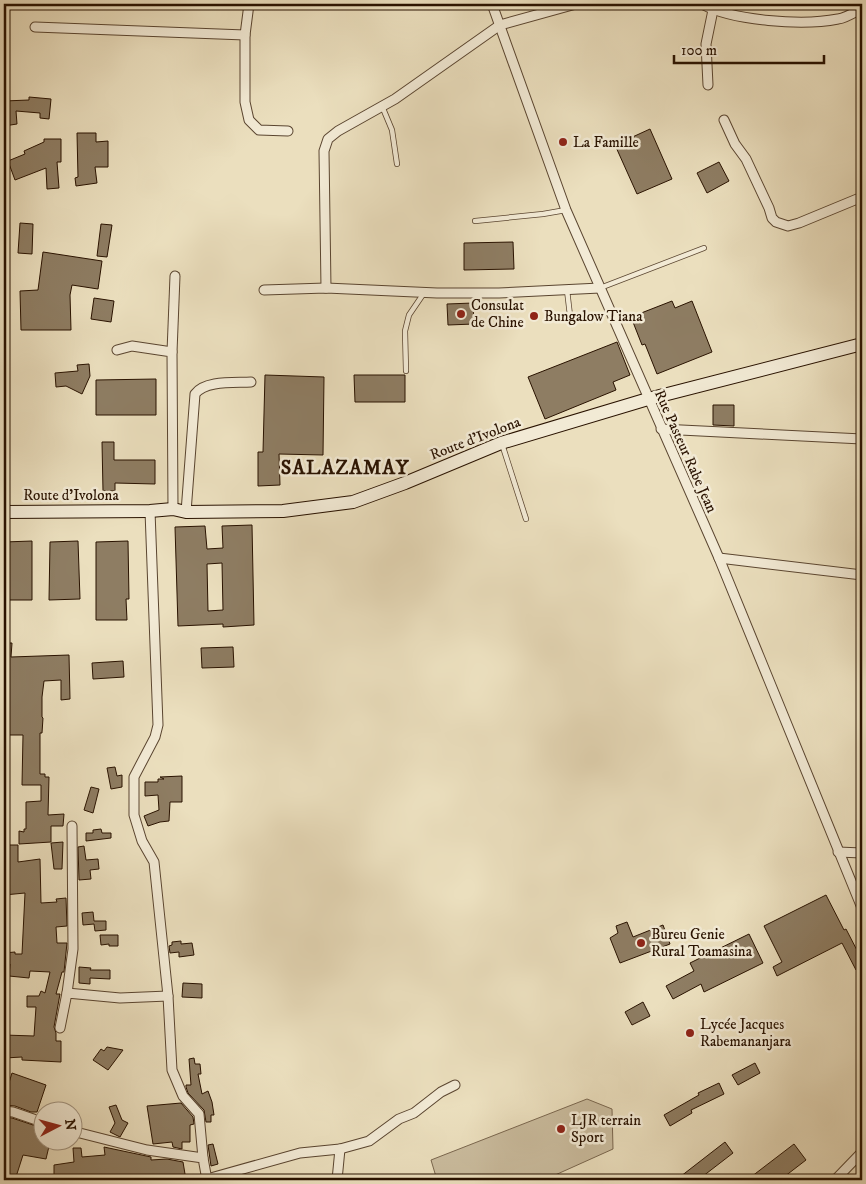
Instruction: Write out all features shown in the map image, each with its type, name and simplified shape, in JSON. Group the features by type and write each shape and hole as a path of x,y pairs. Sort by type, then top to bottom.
{"main road":[{"name":"Route d'Ivolona","path":"4,512 150,511 173,509 186,512 283,511 353,502 502,443 648,399 862,344"}],"street":[{"path":"249,4 245,35 245,102 249,120 259,130 288,131"},
{"name":"Rue Pasteur Rabe Jean","path":"492,4 566,210 719,558 862,908"},
{"path":"326,288 324,158 328,139 338,131 395,99 500,25 576,4"},
{"path":"702,4 713,10 747,19 808,22 839,19 862,8"},
{"path":"708,85 706,44 713,10"},
{"path":"35,27 245,35"},
{"path":"724,120 735,144 746,159 772,218 776,222 788,226 799,223 862,196"},
{"path":"173,509 172,352 175,276"},
{"path":"264,290 326,288 424,293 499,293 600,288"},
{"path":"117,350 132,346 172,352"},
{"path":"186,512 195,394 198,390 210,385 251,382"},
{"path":"661,429 862,440"},
{"path":"150,511 158,725 155,736 134,777 134,815 142,841 154,862 168,996 172,1070 183,1096 198,1114 207,1180 300,1153 340,1149 369,1141 399,1119 414,1113 441,1092 455,1085"},
{"path":"719,558 862,575"},
{"path":"60,1028 73,949 72,826"},
{"path":"838,852 862,853"},
{"path":"67,993 120,998 168,996"},
{"path":"4,1111 32,1119"},
{"path":"82,1134 147,1150 203,1158"},
{"path":"338,1180 340,1149"},
{"path":"835,1180 862,1152"}],"lane":[{"path":"382,106 392,130 396,164"},
{"path":"475,221 566,210"},
{"path":"600,288 704,248"},
{"path":"567,290 571,324"},
{"path":"406,370 405,331 409,315 424,293"},
{"path":"502,443 526,519"}],"shaded area":[{"name":"LJR terrain Sport","path":"587,1099 612,1109 613,1149 544,1180 437,1180 431,1160"}],"building":[{"path":"29,97 51,99 49,119 40,118 40,113 16,111 17,124 4,126 4,101 29,100"},
{"path":"650,129 672,179 637,194 615,145"},
{"path":"77,133 96,133 96,142 108,141 108,167 95,167 97,183 76,186 75,178 78,177"},
{"path":"44,139 61,139 61,162 57,162 59,188 47,189 46,168 15,180 8,161 25,154 24,151 44,142"},
{"path":"719,162 729,181 707,193 697,173"},
{"path":"20,223 33,224 32,254 18,253"},
{"path":"101,224 112,225 107,257 97,256"},
{"path":"513,242 514,269 464,270 464,243"},
{"path":"43,252 102,261 98,289 72,285 70,295 71,330 21,330 20,291 38,290"},
{"path":"94,298 114,301 111,322 91,319"},
{"path":"672,301 675,308 692,301 712,352 657,374 645,344 642,345 631,317"},
{"name":"Consulat de Chine","path":"473,303 474,324 448,325 447,304"},
{"path":"617,342 630,375 613,382 616,390 545,419 528,377"},
{"path":"89,364 90,376 82,394 66,386 56,387 55,373 78,371 77,365"},
{"path":"265,375 324,377 323,455 279,454 280,485 258,486 258,452 263,452"},
{"path":"354,375 405,375 405,402 355,402"},
{"path":"156,379 156,415 96,415 96,380"},
{"path":"713,405 734,405 734,426 713,425"},
{"path":"102,442 114,442 114,460 155,460 155,484 115,483 115,491 103,491"},
{"path":"252,525 254,625 223,627 223,624 178,626 175,527 205,526 207,549 223,548 222,526","holes":["222,563 223,610 208,611 207,564"]},
{"path":"32,541 32,600 4,600 4,542"},
{"path":"78,541 80,599 49,600 50,542"},
{"path":"128,541 129,599 126,599 127,620 96,620 96,542"},
{"path":"4,643 12,643 11,657 69,655 70,699 61,700 61,680 44,681 42,697 43,718 42,733 40,733 40,774 45,774 45,777 49,777 48,815 64,814 63,826 51,826 51,842 19,844 19,831 24,832 24,829 26,829 26,802 41,801 41,785 22,785 23,735 6,735"},
{"path":"233,647 234,667 202,668 201,648"},
{"path":"123,661 124,677 93,679 92,663"},
{"path":"115,767 117,776 122,775 122,787 111,789 107,768"},
{"path":"182,776 182,802 170,802 169,821 148,826 144,816 159,810 158,795 145,796 145,782 158,782 158,779 164,779 160,777"},
{"path":"91,787 99,789 93,813 84,810"},
{"path":"101,829 102,833 111,833 111,838 86,841 86,833 93,833 93,830"},
{"path":"63,842 62,869 54,869 51,843"},
{"path":"4,845 18,845 18,862 40,859 41,903 57,902 56,899 66,898 67,926 56,927 57,943 67,943 64,972 62,972 56,994 60,994 54,1027 56,1041 61,1041 61,1062 22,1060 22,1057 5,1058 4,1035 34,1036 36,1007 27,1007 27,996 39,996 41,991 45,993 50,972 30,971 29,978 9,976 10,964 4,964 4,953 15,952 15,954 22,954 25,893 4,895"},
{"path":"84,846 86,860 98,859 99,869 90,870 91,879 79,880 78,847"},
{"path":"826,895 862,960 862,967 856,970 842,943 777,976 773,967 782,962 764,926"},
{"path":"93,912 94,921 106,921 106,930 95,931 94,924 83,925 82,913"},
{"name":"Bureu Genie Rural Toamasina","path":"627,922 633,937 663,925 670,944 620,963 610,938 618,933 616,926"},
{"path":"749,934 763,963 704,992 701,984 673,999 666,986 694,971 690,963"},
{"path":"100,935 118,935 118,946 101,945"},
{"path":"181,941 181,944 192,943 194,955 179,957 179,952 170,953 169,946 172,945 172,942"},
{"path":"79,967 91,968 90,970 110,970 110,979 90,978 90,984 79,983"},
{"path":"183,983 202,984 202,998 182,997"},
{"path":"643,1002 650,1016 632,1025 625,1012"},
{"path":"107,1047 123,1050 108,1070 93,1060 101,1049 104,1051"},
{"path":"194,1058 195,1064 200,1064 201,1074 198,1074 202,1094 208,1091 212,1102 214,1115 211,1115 211,1122 206,1122 204,1110 188,1093 186,1087 186,1085 191,1085 189,1059"},
{"path":"755,1063 760,1073 738,1085 732,1075"},
{"path":"12,1073 46,1085 40,1102 32,1102 32,1112 15,1106 4,1105"},
{"path":"719,1083 724,1094 691,1110 692,1113 670,1126 664,1115 699,1095 698,1093"},
{"path":"181,1103 193,1117 194,1124 190,1125 190,1142 182,1142 182,1149 173,1147 172,1142 153,1144 147,1106"},
{"path":"116,1105 122,1120 128,1123 120,1137 110,1132 115,1123 109,1107"},
{"path":"4,1117 32,1125 32,1152 48,1152 46,1159 23,1155 15,1180 4,1180 7,1156 4,1156"},
{"path":"725,1142 733,1153 698,1180 676,1180"},
{"path":"213,1144 218,1164 211,1166 208,1145"},
{"path":"794,1144 806,1160 780,1180 747,1180"},
{"path":"104,1147 151,1157 151,1160 167,1159 183,1162 186,1180 54,1180 54,1165 74,1162 73,1152 81,1152 82,1157 105,1155"}],"place":[{"name":"La Famille","path":"563,142"},
{"name":"Consulat de Chine","path":"461,314"},
{"name":"Bungalow Tiana","path":"534,316"},
{"name":"Bureu Genie Rural Toamasina","path":"641,943"},
{"name":"Lycée Jacques Rabemananjara","path":"690,1033"},
{"name":"LJR terrain Sport","path":"561,1129"}],"district":[{"name":"SALAZAMAY","path":"345,467"}]}
